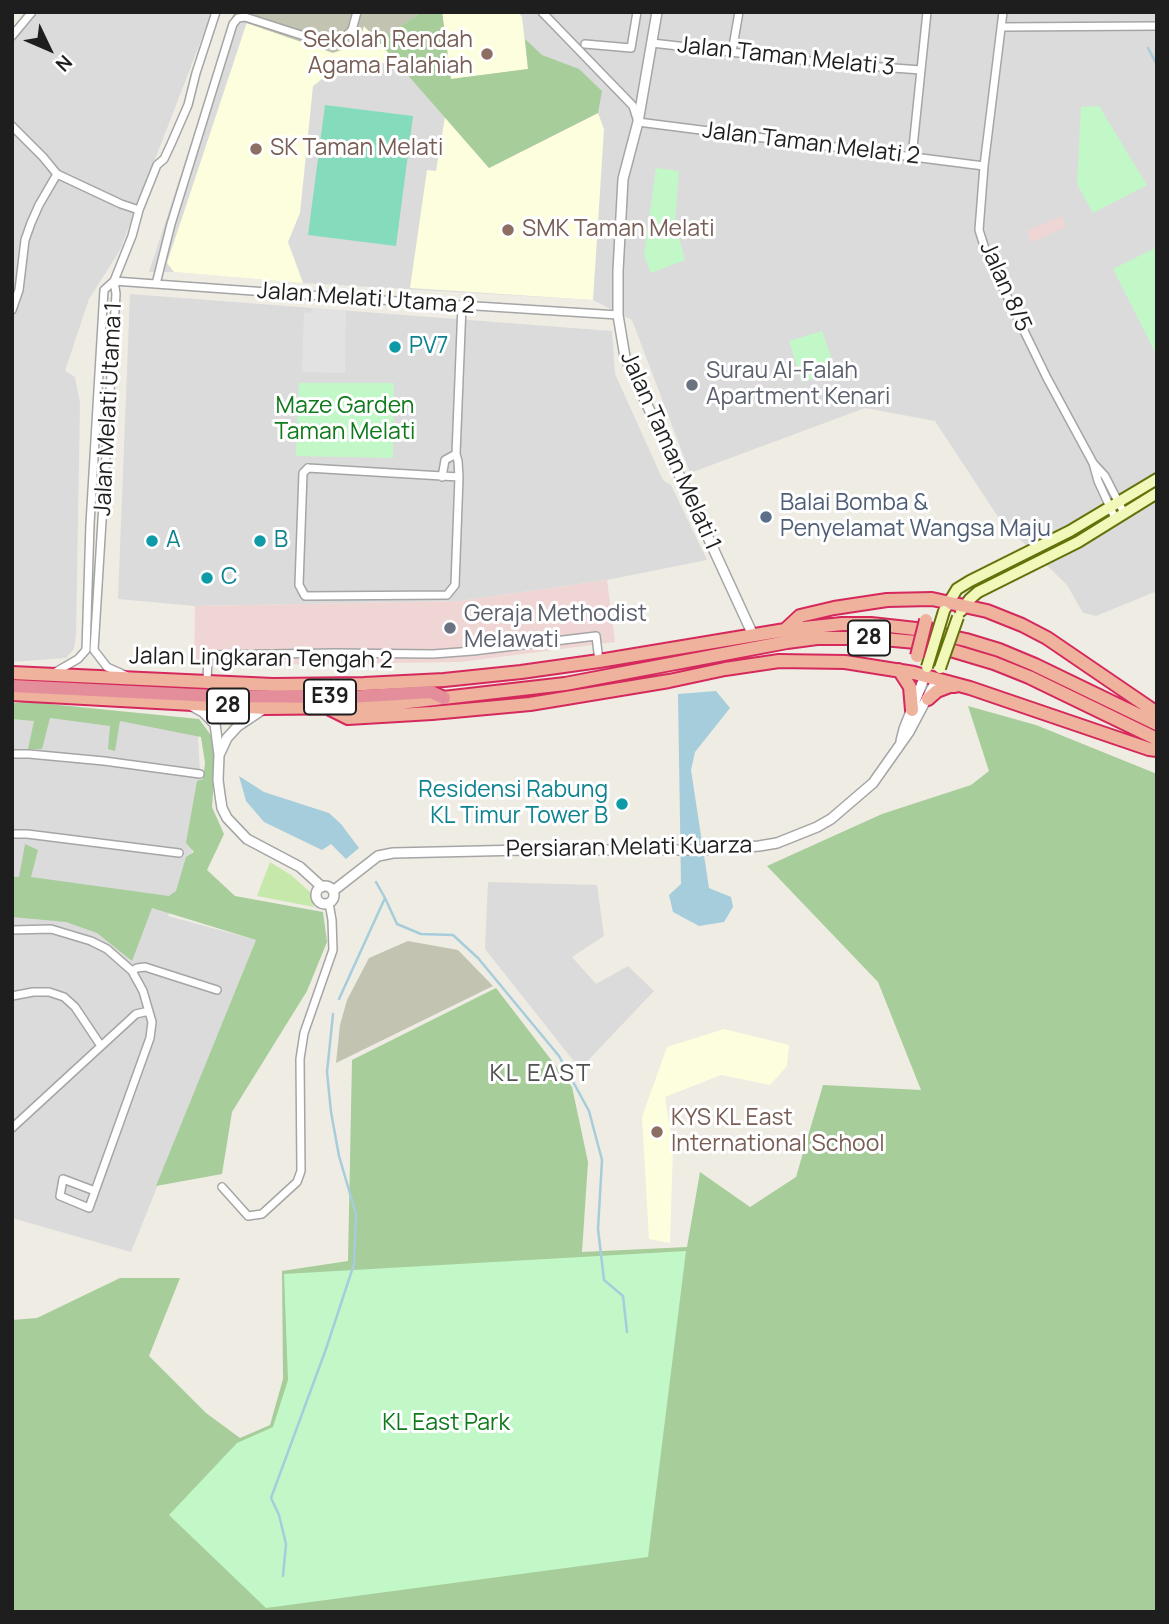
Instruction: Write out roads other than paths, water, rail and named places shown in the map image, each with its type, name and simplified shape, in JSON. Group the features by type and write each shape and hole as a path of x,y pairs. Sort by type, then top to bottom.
{"highway":[{"path":"785,629 800,616 887,600 932,599 961,611 987,611 1047,638 1157,713"},
{"path":"895,669 911,663 917,656 926,620 923,609 916,600"},
{"name":"Jalan Lingkaran Tengah 2","path":"12,673 285,685 402,682 521,672 785,629 871,624 916,629 999,650 1157,724"},
{"name":"Jalan Lingkaran Tengah 2","path":"12,694 265,708 365,706 565,684 787,642 872,638 928,643 994,663 1029,677 1157,740"},
{"path":"329,708 348,718 432,713 530,704 779,662 845,662 932,672 970,688 1149,750 1157,750"},
{"path":"895,669 910,687 912,709"},
{"name":"E39","path":"12,686 215,696 349,697 431,692 444,698"},
{"path":"928,699 937,691 950,686 970,688"}],"main road":[{"path":"932,672 961,611 978,592 1078,542 1157,479"},
{"path":"932,599 1070,531 1157,493"},
{"path":"932,672 946,607 957,589"}],"street":[{"path":"12,36 32,12"},
{"path":"114,281 157,165 164,159 188,105 216,12"},
{"path":"156,284 171,224 233,24 238,18 245,17 328,44 338,41 352,30 357,12"},
{"path":"542,12 634,106 638,122"},
{"path":"585,44 631,48 637,12"},
{"name":"Jalan Taman Melati 1","path":"657,12 638,122 623,179 618,315 625,356 753,635"},
{"path":"732,52 739,12"},
{"path":"912,157 927,12"},
{"name":"Jalan 8/5","path":"1003,12 979,230 987,255 1047,378 1093,463 1105,476 1117,510"},
{"path":"1001,27 1154,26"},
{"name":"Jalan Taman Melati 3","path":"652,43 921,71"},
{"name":"Jalan Taman Melati 2","path":"638,122 984,166"},
{"path":"12,126 57,174 139,210"},
{"path":"12,310 19,290 25,240 39,205 57,174"},
{"name":"Jalan Melati Utama 2","path":"114,281 618,315"},
{"name":"Jalan Melati Utama 1","path":"51,674 78,659 86,650 104,290 114,281"},
{"name":"Jalan Melati Utama 1","path":"114,281 116,294 94,650 107,667 134,678"},
{"path":"459,477 308,468 303,473 299,585 304,596 447,595 455,585 459,477 456,454 462,305"},
{"path":"442,477 445,460 456,454"},
{"path":"206,682 208,655 433,654 596,636 599,661"},
{"name":"Persiaran Melati Kuarza","path":"332,891 378,856 393,853 710,850 768,845 798,835 831,819 873,783 900,746 928,699 932,672"},
{"name":"Persiaran Melati Kuarza","path":"900,746 912,709 932,672"},
{"path":"188,703 203,712 215,724 219,755 218,780 222,808 227,818 247,839 300,867 322,887 332,891 329,903 333,950 304,1033 300,1059 301,1171 297,1182 262,1214 248,1216 222,1187"},
{"path":"219,755 227,738 238,726 265,708"},
{"path":"12,754 104,761 200,774"},
{"path":"12,834 179,853"},
{"path":"322,887 317,891 317,899 323,904 329,903"},
{"path":"12,930 51,929 91,941 107,949 132,971 143,991 152,1022 150,1038 89,1208 60,1196 63,1179 95,1191"},
{"path":"132,971 145,967 217,990"},
{"path":"12,996 49,992 64,997 75,1007 101,1046"},
{"path":"12,1128 136,1014 149,1011"}],"water":[{"path":"716,691 730,708 695,752 691,770 709,888 731,897 733,907 724,922 699,926 673,912 669,895 681,884 678,694"},
{"path":"239,776 264,792 329,813 359,848 346,859 331,844 322,850 264,822 246,801"}],"waterway":[{"path":"1148,48 1157,65"},
{"path":"376,882 397,924 421,934 453,935 478,958 559,1056 589,1111 602,1160 598,1229 604,1280 623,1296 627,1332"},
{"path":"339,999 385,898"},
{"path":"283,1576 286,1544 279,1515 271,1498 354,1264 356,1214 339,1156 327,1072 333,1014"}],"place":[{"name":"Sekolah Rendah Agama Falahiah","path":"487,54"},
{"name":"SK Taman Melati","path":"256,149"},
{"name":"SMK Taman Melati","path":"508,230"},
{"name":"PV7","path":"395,347"},
{"name":"Surau Al-Falah Apartment Kenari","path":"692,385"},
{"name":"Balai Bomba & Penyelamat Wangsa Maju","path":"766,517"},
{"name":"A","path":"152,541"},
{"name":"B","path":"260,541"},
{"name":"C","path":"207,578"},
{"name":"Geraja Methodist Melawati","path":"450,628"},
{"name":"Residensi Rabung KL Timur Tower B","path":"622,804"},
{"name":"KYS KL East International School","path":"657,1132"}],"district":[{"name":"KL EAST","path":"541,1074"}],"park label":[{"name":"Maze Garden Taman Melati","path":"345,420"},
{"name":"KL East Park","path":"446,1424"}]}
